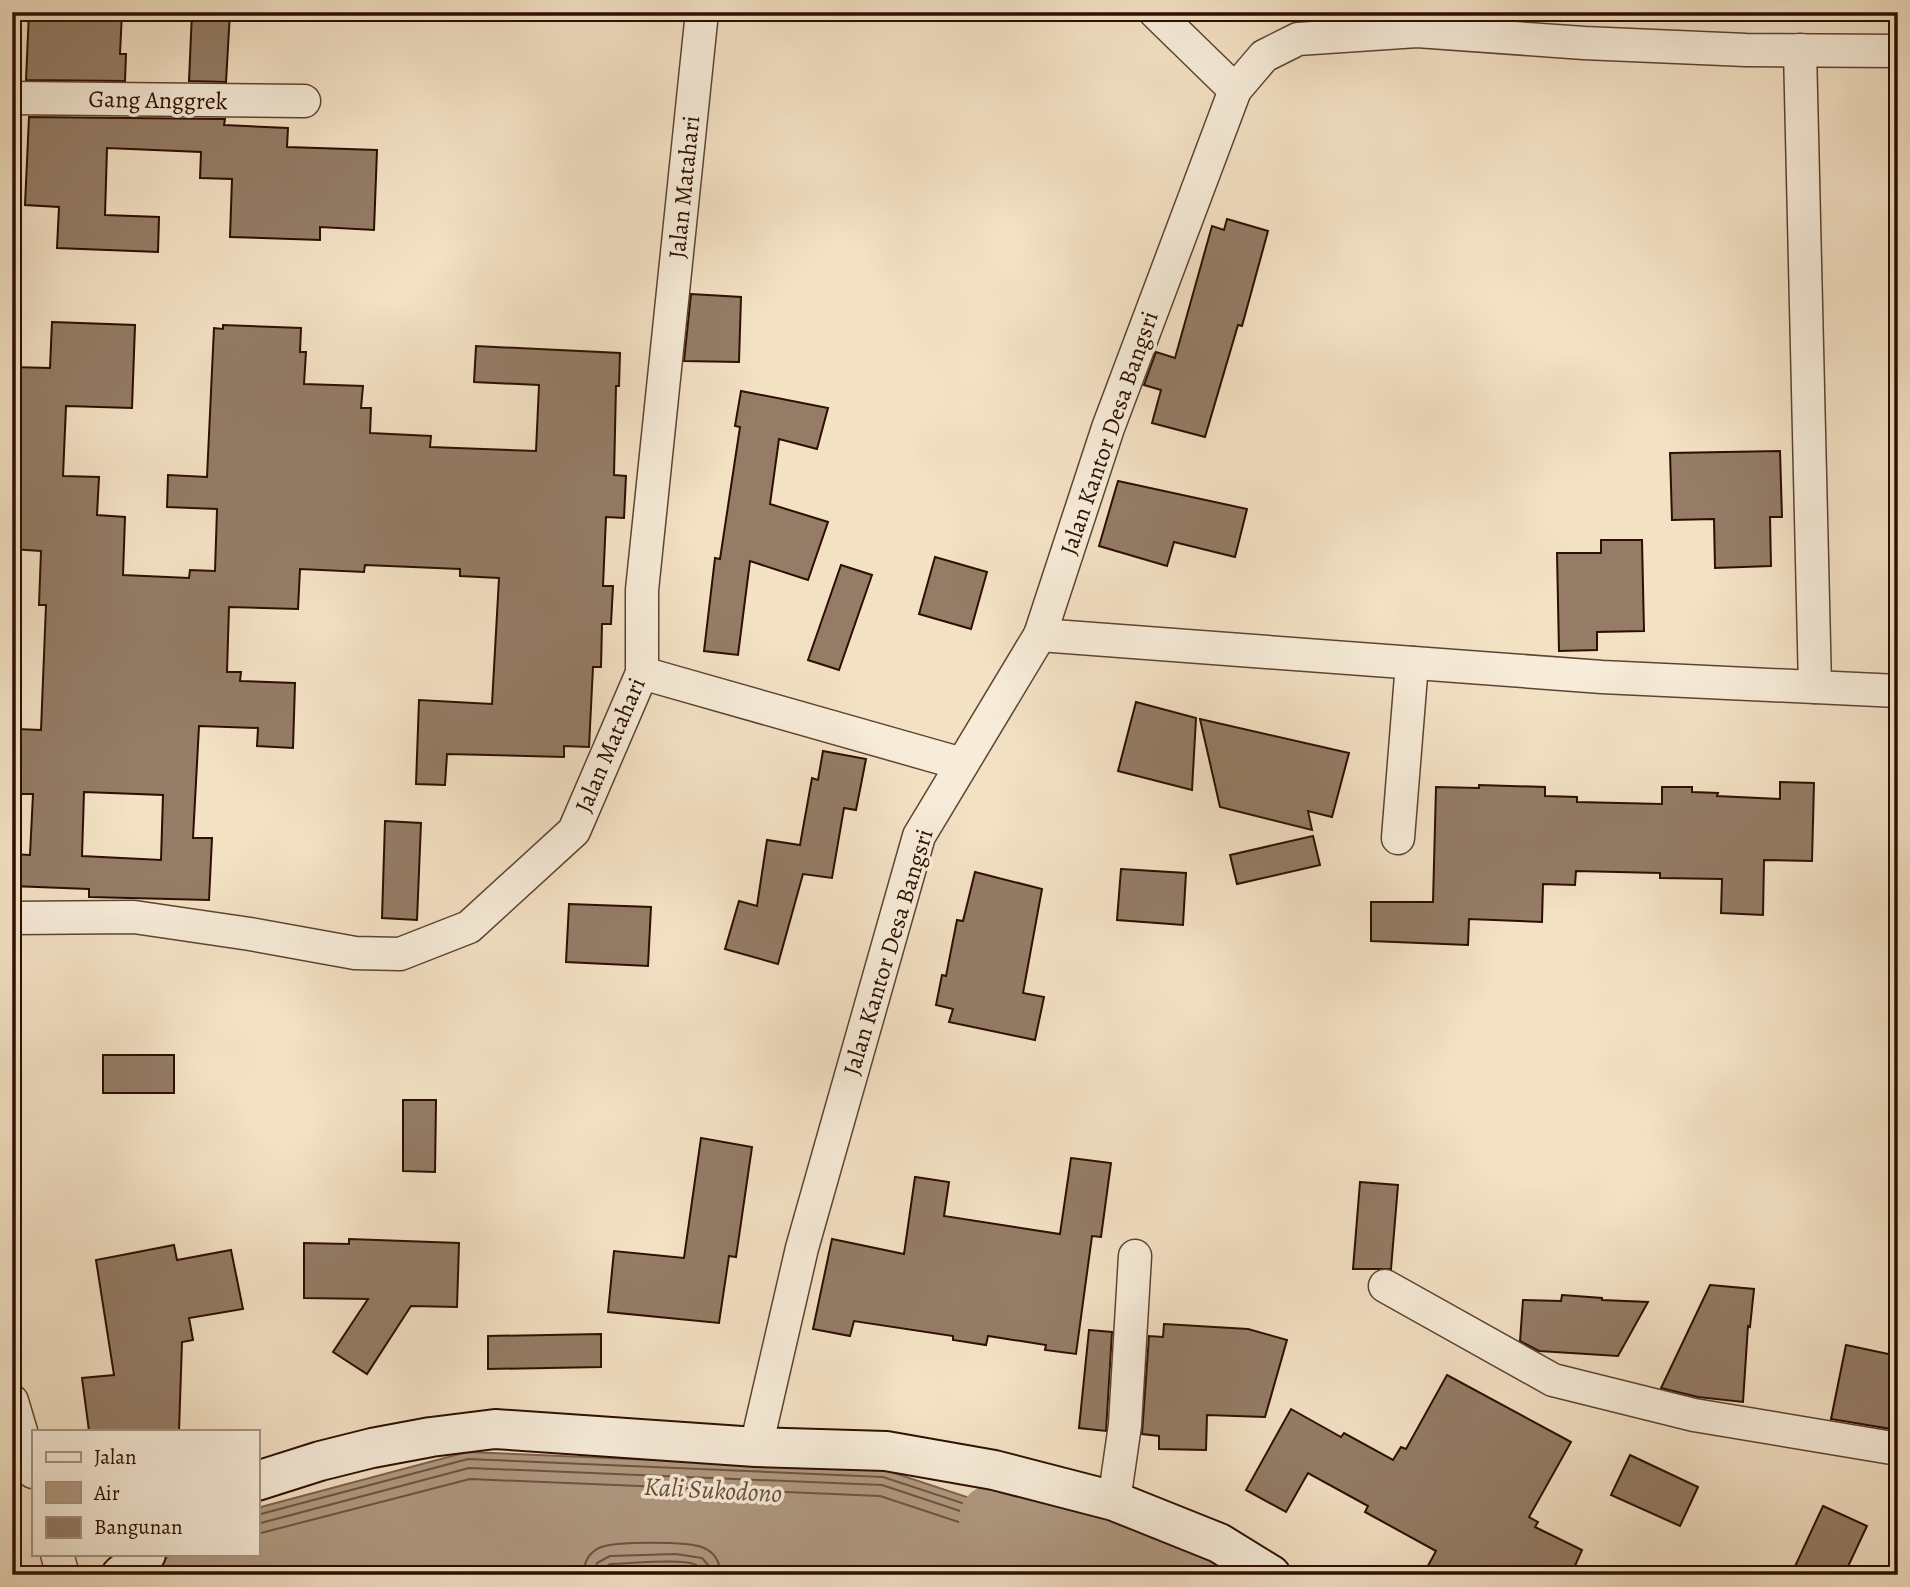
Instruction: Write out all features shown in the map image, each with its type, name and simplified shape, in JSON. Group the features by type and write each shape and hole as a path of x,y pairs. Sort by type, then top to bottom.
{"main road":[{"path":"259,1480 372,1448 495,1429 756,1447 886,1451 994,1471 1114,1502 1219,1543 1271,1575"},
{"path":"121,1575 144,1556"}],"street":[{"name":"Jalan Matahari","path":"12,918 134,917 355,953 400,954 468,927 574,831 642,673 642,590 702,12"},
{"path":"1155,12 1235,90"},
{"name":"Jalan Kantor Desa Bangsri","path":"756,1447 802,1248 919,836 1040,635 1108,428 1235,90 1264,56 1298,39 1417,31 1584,43 1746,50 1898,51"},
{"path":"1800,50 1815,687"},
{"name":"Gang Anggrek","path":"12,98 304,101"},
{"path":"1040,635 1602,677 1898,691"},
{"path":"1398,838 1412,663"},
{"path":"642,673 962,764"},
{"path":"1114,1502 1125,1425 1135,1256"},
{"path":"1385,1286 1553,1380 1694,1415 1898,1449"},
{"path":"12,1401 32,1469"},
{"path":"58,1556 63,1575"}],"water":[{"path":"467,1452 885,1470 1202,1575 724,1575 674,1569 507,1575 146,1575 169,1556 259,1556 259,1507"}],"building":[{"path":"29,12 122,12 120,54 126,54 125,81 26,80"},
{"path":"192,12 230,12 226,82 189,81"},
{"path":"29,117 225,119 224,125 288,128 287,147 377,150 374,230 320,227 320,240 230,237 232,179 200,178 201,152 107,148 105,215 159,217 158,252 57,248 59,207 25,205"},
{"path":"1227,219 1268,231 1242,326 1238,325 1205,437 1152,423 1161,390 1144,385 1156,352 1175,358 1212,226 1224,230"},
{"path":"691,294 741,297 739,362 684,361"},
{"path":"52,322 135,325 132,408 66,406 63,476 99,477 97,515 125,517 123,575 189,578 190,570 215,571 217,509 167,507 168,475 207,477 214,328 223,329 223,325 301,328 300,352 306,352 304,384 363,386 361,408 371,408 370,433 431,436 430,447 536,451 539,385 474,382 476,346 620,353 619,386 616,386 614,475 626,476 624,518 606,517 603,586 613,586 611,624 602,624 601,667 593,667 589,747 564,746 564,757 447,754 445,785 416,784 419,700 492,704 499,578 460,576 460,569 365,565 364,572 300,569 298,609 229,607 227,672 241,672 240,681 295,683 293,748 257,746 258,728 199,726 193,838 212,838 209,900 89,897 89,889 12,886 12,854 30,855 33,794 17,794 18,729 41,730 46,605 39,605 41,551 12,549 12,367 50,368","holes":["84,792 163,795 161,860 82,856"]},
{"path":"741,391 828,408 817,449 779,439 770,504 828,522 808,580 750,561 738,655 704,651 715,558 720,559 740,427 735,426"},
{"path":"1780,451 1782,517 1770,517 1771,566 1715,568 1714,519 1672,520 1670,453"},
{"path":"1118,481 1247,509 1235,557 1174,542 1167,566 1099,546"},
{"path":"1601,540 1642,540 1644,631 1597,632 1597,650 1559,651 1557,553 1601,553"},
{"path":"935,557 987,572 971,629 919,614"},
{"path":"841,565 872,575 839,670 808,660"},
{"path":"1136,702 1196,718 1192,790 1118,771"},
{"path":"1200,719 1349,753 1332,817 1308,811 1312,830 1220,807"},
{"path":"823,751 866,759 856,810 844,808 832,878 803,874 778,964 725,949 739,901 757,906 767,840 800,845 812,778 818,780"},
{"path":"1780,782 1814,783 1812,861 1764,860 1763,915 1721,913 1722,879 1660,878 1660,873 1576,871 1575,885 1543,884 1542,922 1469,919 1468,945 1371,941 1371,902 1433,902 1436,787 1545,787 1545,796 1577,797 1577,802 1662,804 1662,787 1692,787 1692,792 1718,793 1717,796 1780,799"},
{"path":"385,821 421,823 417,920 382,918"},
{"path":"1313,836 1320,865 1237,884 1230,855"},
{"path":"1121,869 1186,873 1183,925 1117,920"},
{"path":"975,872 1042,889 1023,993 1044,997 1035,1040 949,1022 953,1009 936,1005 942,975 946,976 957,920 963,921"},
{"path":"569,904 651,907 648,966 566,962"},
{"path":"103,1055 174,1055 174,1093 103,1093"},
{"path":"403,1100 436,1100 435,1172 403,1171"},
{"path":"701,1138 752,1147 736,1257 729,1256 719,1323 608,1312 614,1251 684,1258"},
{"path":"1071,1158 1111,1163 1101,1237 1092,1236 1076,1354 1045,1350 1046,1345 988,1336 986,1345 953,1340 953,1336 854,1321 850,1336 813,1329 832,1239 904,1254 915,1177 949,1182 944,1216 1060,1234"},
{"path":"1360,1182 1398,1185 1391,1269 1353,1269"},
{"path":"349,1239 459,1243 457,1307 411,1306 367,1374 333,1352 368,1299 304,1298 304,1243 349,1244"},
{"path":"174,1245 177,1260 231,1250 243,1309 189,1318 193,1340 182,1342 179,1430 89,1430 82,1378 114,1375 96,1260"},
{"path":"1710,1285 1754,1289 1750,1327 1748,1326 1743,1402 1698,1397 1661,1388"},
{"path":"1562,1295 1648,1302 1618,1356 1539,1351 1520,1341 1523,1300 1561,1301"},
{"path":"1164,1324 1248,1329 1287,1340 1265,1417 1207,1415 1206,1450 1159,1449 1159,1436 1142,1434 1149,1336 1163,1337"},
{"path":"1089,1330 1112,1332 1106,1431 1079,1428"},
{"path":"601,1334 601,1367 488,1369 488,1336"},
{"path":"1846,1345 1898,1356 1898,1422 1893,1421 1891,1429 1831,1419"},
{"path":"1447,1375 1571,1442 1529,1517 1538,1522 1535,1527 1582,1550 1571,1575 1423,1575 1436,1551 1365,1512 1368,1506 1308,1473 1286,1512 1246,1490 1291,1409 1341,1437 1344,1433 1393,1460 1401,1447 1406,1449"},
{"path":"1630,1455 1698,1487 1680,1526 1611,1495"},
{"path":"1823,1506 1867,1526 1844,1575 1791,1575"}],"waterway":[{"name":"Kali Sukodono","path":"994,1519 1022,1522 1186,1559 1206,1575"}]}
